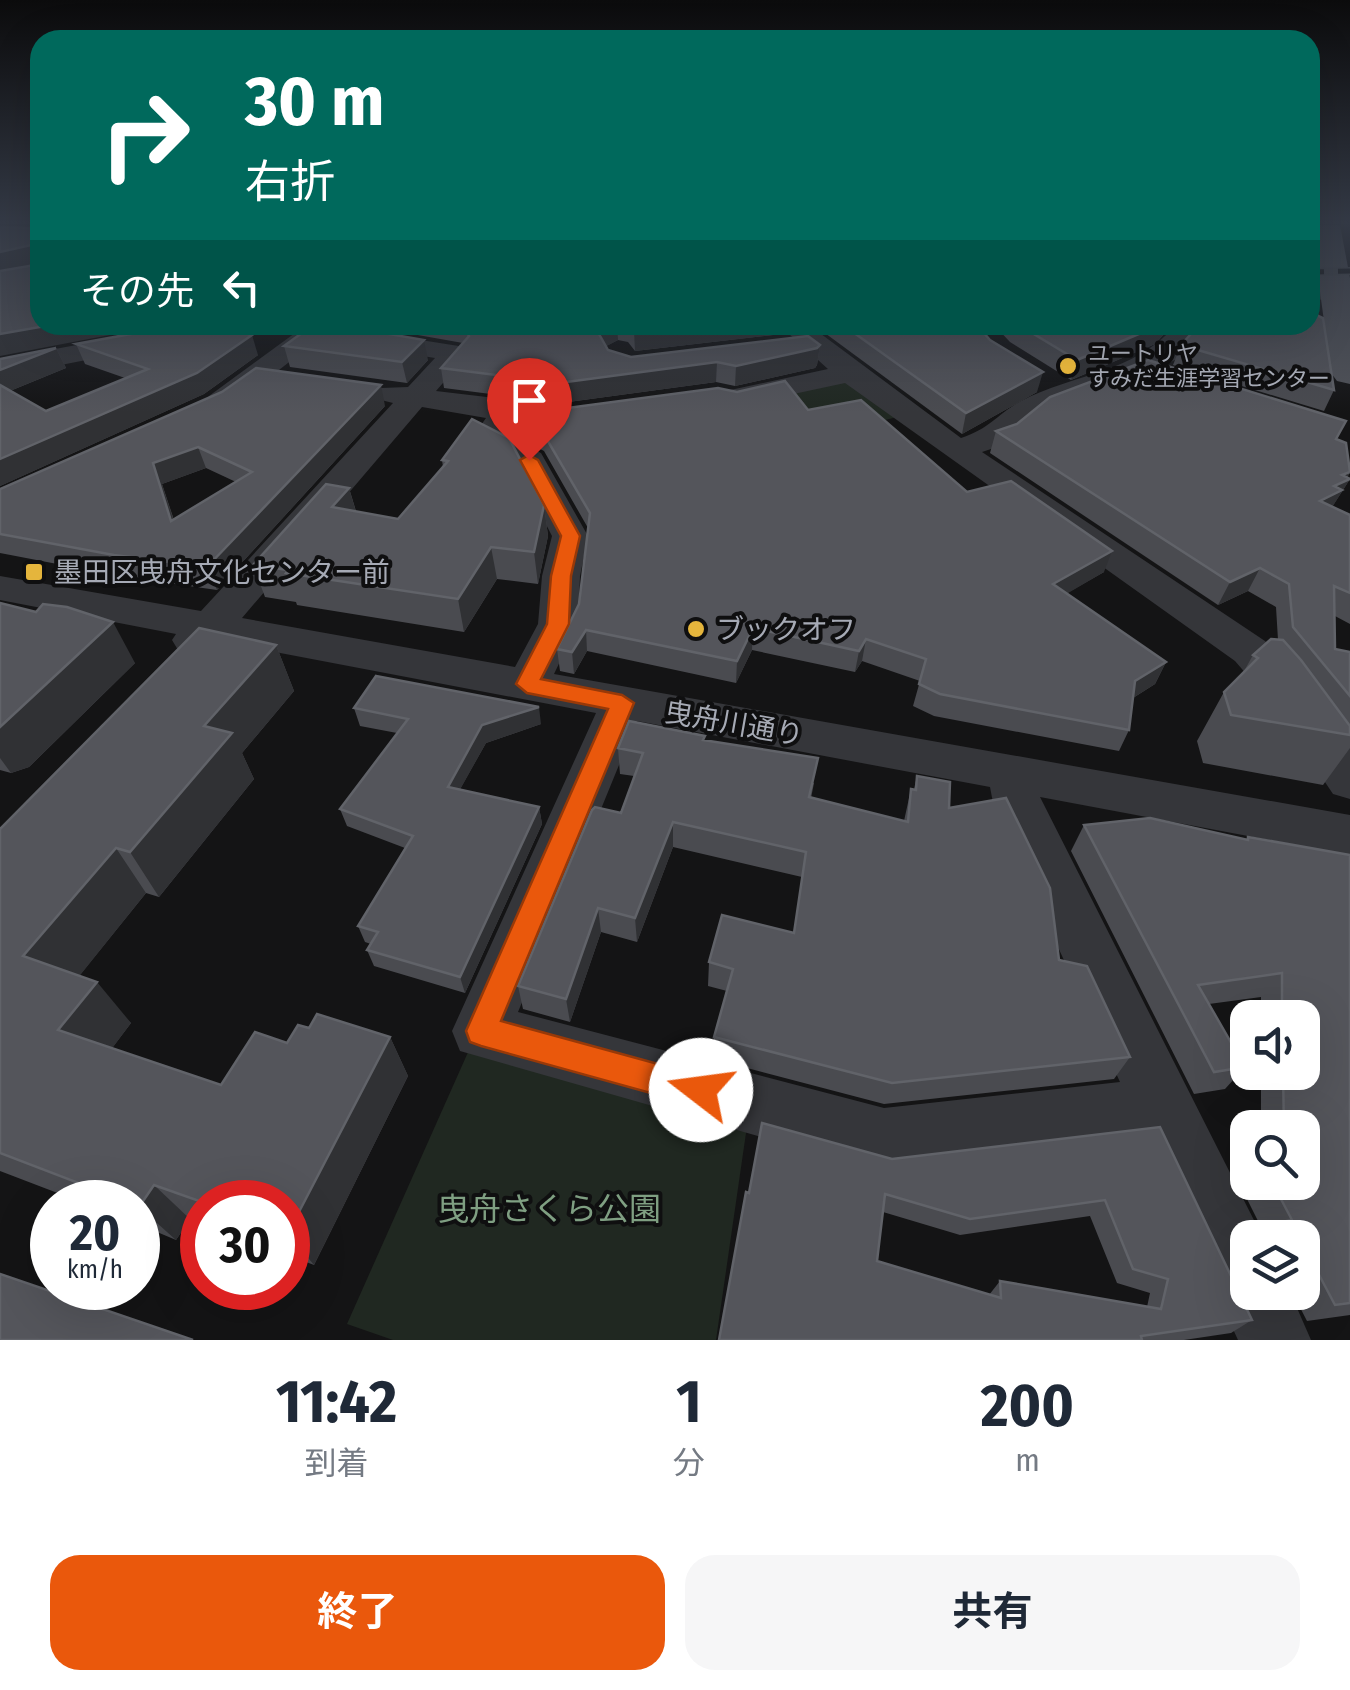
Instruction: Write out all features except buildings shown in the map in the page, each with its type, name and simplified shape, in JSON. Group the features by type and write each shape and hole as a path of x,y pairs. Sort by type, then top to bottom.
{"main road":[{"path":"1322,288 1350,373"}],"street":[{"path":"187,418 231,395 309,335"},
{"path":"167,667 228,608 455,352 363,335"},
{"path":"957,450 998,436 1031,408 1138,368 1167,353 1182,335"},
{"path":"0,368 172,336"},
{"path":"793,338 850,373 1250,651 1289,696 1350,782"},
{"path":"1138,368 1174,378"},
{"path":"697,398 735,398 850,373"},
{"path":"1040,378 1069,395"},
{"path":"360,390 506,412 561,416 600,410"},
{"path":"506,412 488,438 529,460 570,536 561,576 558,624 527,684"},
{"name":"曳舟川通り","path":"0,588 1350,835"},
{"path":"622,703 481,1031 884,1140 1166,1108"},
{"path":"1011,772 1018,808 1230,1244"},
{"path":"1261,1310 1275,1340"}],"green space":[{"path":"848,381 897,417 846,430 739,404"},
{"name":"曳舟さくら公園","path":"469,1050 747,1126 716,1340 393,1340 347,1324"}],"place":[{"name":"ユートリヤ すみだ生涯学習センター","path":"1068,366"},
{"name":"墨田区曳舟文化センター前","path":"34,572"},
{"name":"ブックオフ","path":"696,629"}],"route":[{"path":"529,460 570,536 561,576 558,624 527,684 622,703 481,1031 701,1090"}]}
